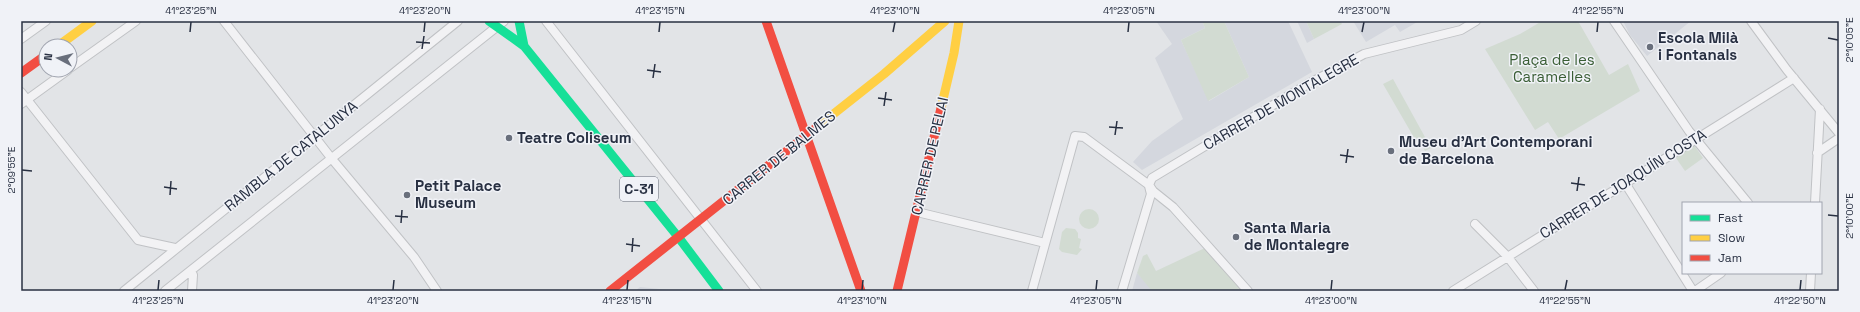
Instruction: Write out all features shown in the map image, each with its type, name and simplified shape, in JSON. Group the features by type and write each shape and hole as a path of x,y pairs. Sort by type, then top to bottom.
{"main road":[{"path":"69,38 92,21"},
{"name":"C-31","path":"519,21 524,46"},
{"path":"766,21 861,291"},
{"name":"CARRER DE BALMES","path":"610,291 679,238 807,135 929,36 945,21"},
{"name":"CARRER DE PELAI","path":"897,291 954,53 958,21"},
{"name":"C-31","path":"496,23 524,46 679,238 719,291"},
{"path":"21,73 38,61"}],"street":[{"path":"21,39 46,21"},
{"path":"78,63 136,21"},
{"path":"224,21 332,159 414,257 437,291"},
{"name":"RAMBLA DE CATALUNYA","path":"124,291 175,248 458,21"},
{"path":"546,21 757,291"},
{"path":"929,36 933,21"},
{"name":"CARRER DE MONTALEGRE","path":"1149,185 1152,178 1308,84 1364,54 1460,30 1476,21"},
{"path":"1614,21 1695,139 1747,202"},
{"path":"1751,21 1794,78 1839,133"},
{"name":"RAMBLA DE CATALUNYA","path":"165,291 192,275 496,23"},
{"path":"24,102 57,78"},
{"name":"CARRER DE JOAQUÍN COSTA","path":"1453,291 1794,78"},
{"path":"21,92 24,102 138,240 175,248"},
{"path":"1815,202 1820,109"},
{"path":"1032,291 1075,136 1084,137 1149,185 1153,191 1173,207 1248,291"},
{"path":"1817,153 1839,138"},
{"path":"1625,183 1682,272"},
{"path":"1122,291 1151,194 1149,185"},
{"path":"917,212 1045,243"},
{"path":"1475,224 1507,256 1534,291"},
{"path":"1683,274 1694,291 1720,274"},
{"path":"192,275 192,291"},
{"path":"1810,291 1811,277"}],"shaded area":[{"path":"1156,21 1202,21 1205,28 1181,40 1209,101 1249,77 1224,21 1288,21 1312,72 1142,170 1133,162 1152,141 1183,119 1155,58 1172,44"},
{"path":"1297,21 1306,21 1314,39 1307,43"},
{"path":"1353,21 1419,21 1400,32 1395,25 1366,42"},
{"name":"Escola Milà i Fontanals","path":"1623,21 1691,21 1647,56 1630,35"},
{"path":"1137,273 1150,287 1152,291 1132,291"},
{"path":"640,287 669,290 670,291 635,291"}],"green space":[{"path":"1202,21 1224,21 1249,77 1208,101 1181,40 1205,28"},
{"path":"1306,21 1340,21 1342,24 1314,39"},
{"name":"Plaça de les Caramelles","path":"1542,21 1578,21 1609,75 1628,64 1640,91 1559,139 1548,122 1535,130 1485,49 1520,34"},
{"path":"1393,79 1431,148 1425,151 1422,145 1416,141 1383,84"},
{"path":"1694,145 1703,158 1685,171 1676,158"},
{"path":"1085,209 1093,209 1099,215 1099,223 1093,229 1085,229 1079,223 1079,215"},
{"path":"1066,228 1075,229 1078,233 1078,238 1081,239 1079,248 1082,249 1077,255 1062,252 1059,249 1062,232"},
{"path":"1205,248 1245,291 1152,291 1137,273 1143,256 1147,254 1156,271"}],"traffic: fast":[{"path":"489,21 524,46 679,238 719,291"},
{"path":"519,21 524,46"}],"traffic: slow":[{"path":"69,38 92,21"},
{"path":"817,127 884,74 945,21"},
{"path":"941,108 954,53 959,21"}],"traffic: jam":[{"path":"766,21 861,291"},
{"path":"21,73 38,61"},
{"path":"897,291 941,108"},
{"path":"610,291 817,127"}],"place":[{"name":"Escola Milà i Fontanals","path":"1650,47"},
{"name":"Teatre Coliseum","path":"509,138"},
{"name":"Museu d'Art Contemporani de Barcelona","path":"1391,151"},
{"name":"Petit Palace Museum","path":"407,195"},
{"name":"Santa Maria de Montalegre","path":"1236,237"}]}
